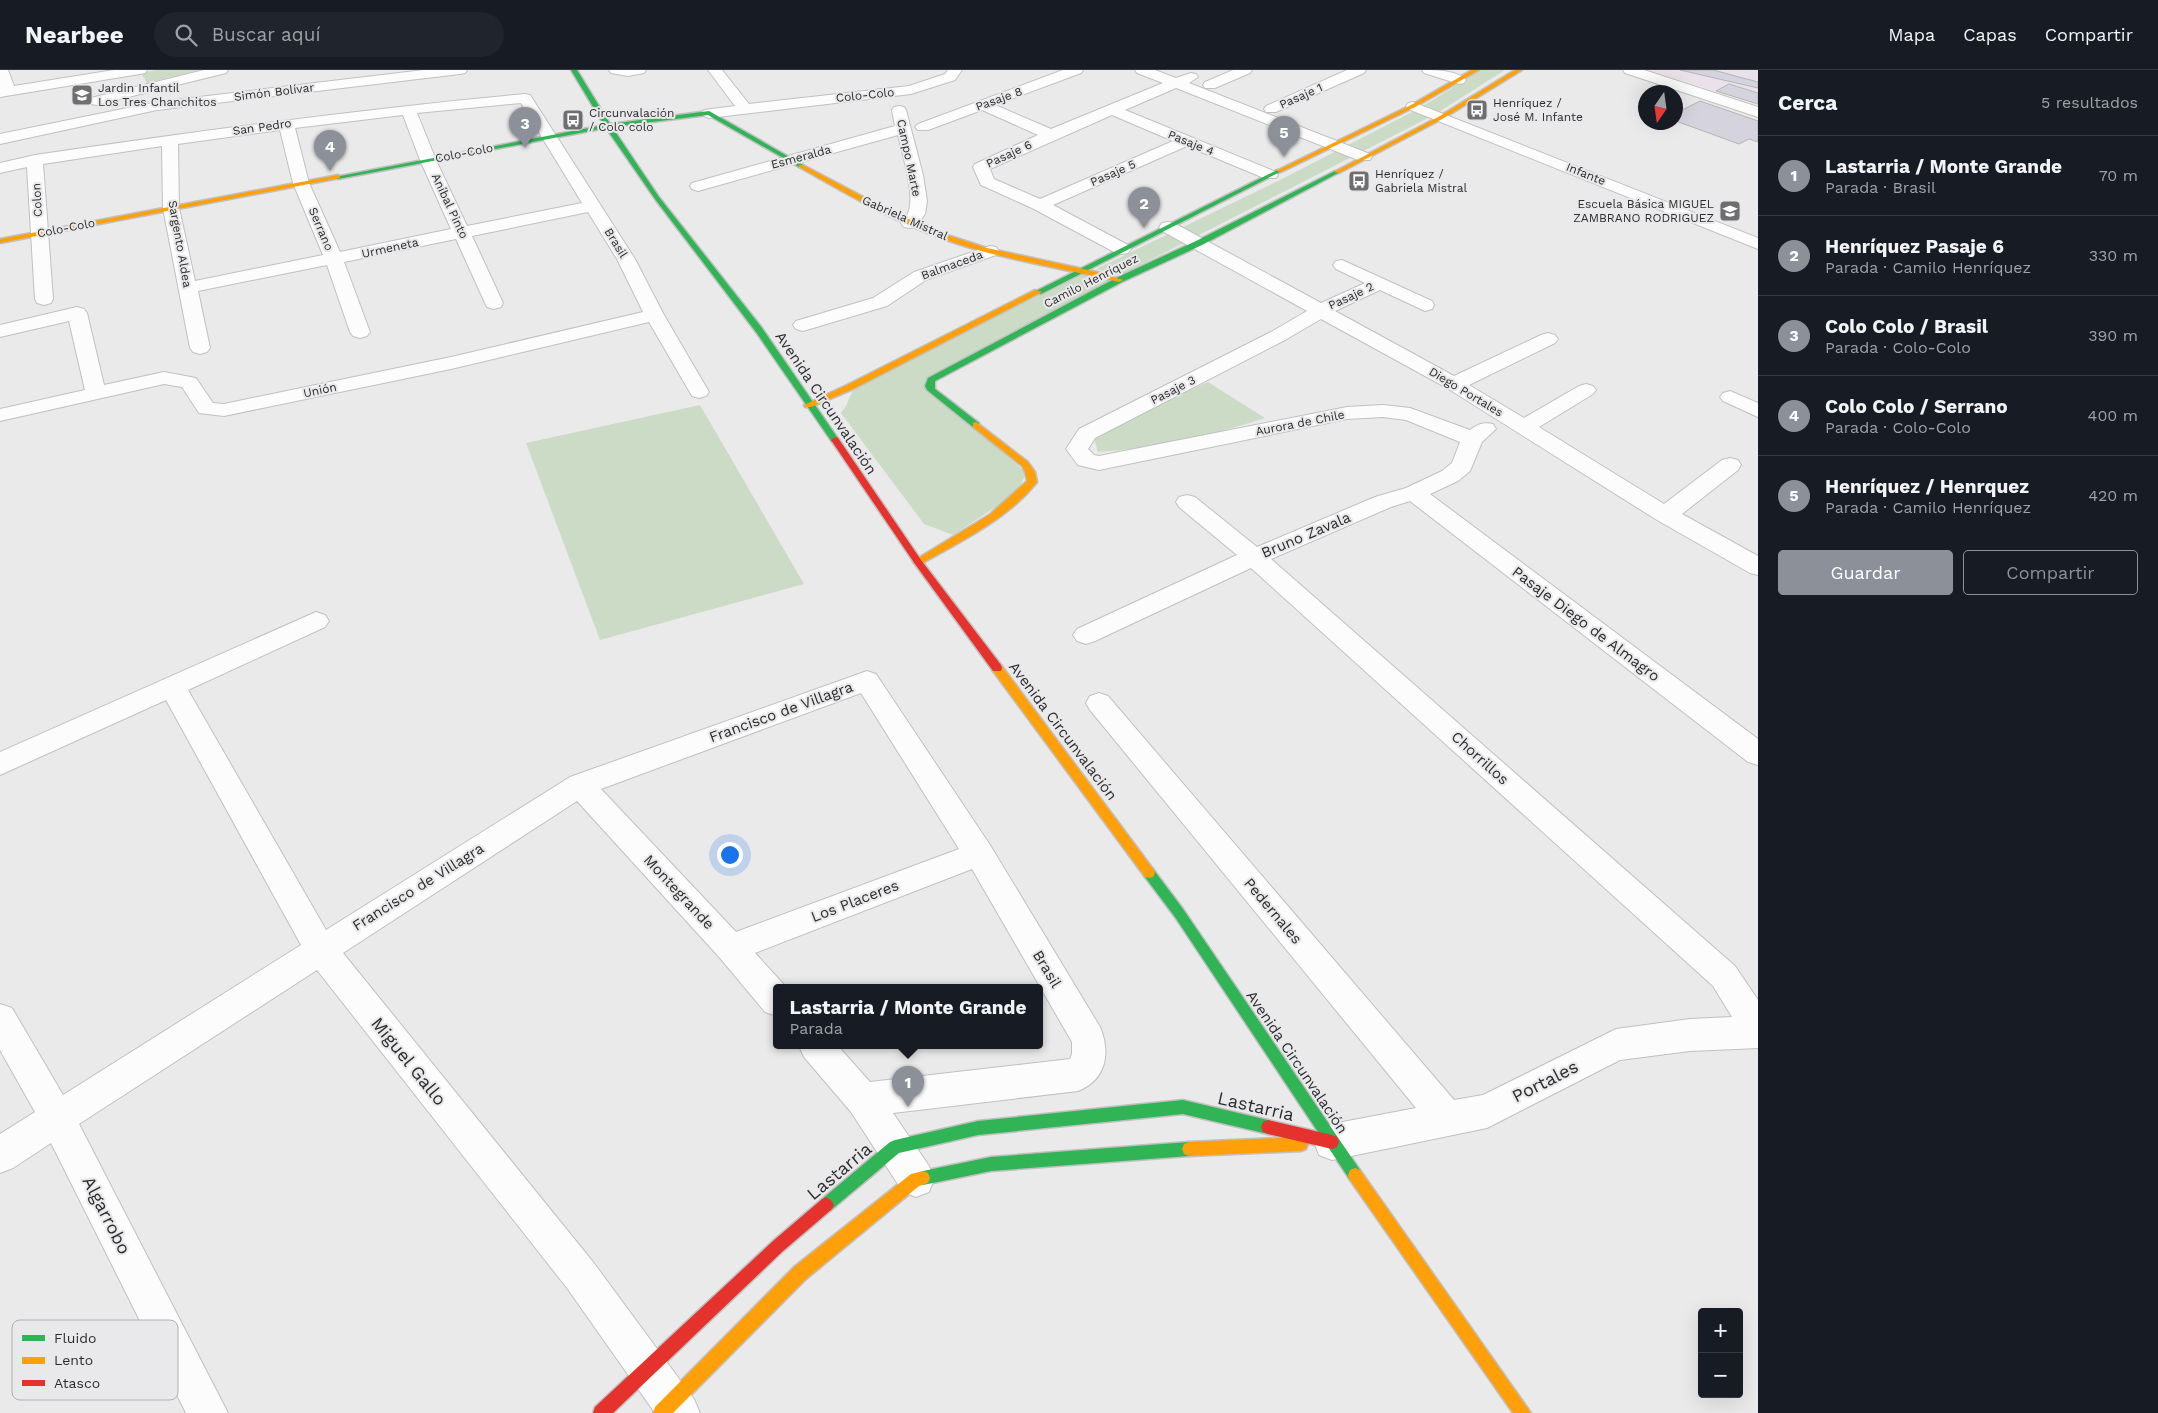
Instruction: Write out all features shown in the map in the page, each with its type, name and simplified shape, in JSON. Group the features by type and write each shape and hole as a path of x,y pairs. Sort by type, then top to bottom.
{"main road":[{"name":"Avenida Circunvalación","path":"574,70 608,126 656,198 758,330 918,562 1179,913 1332,1142 1523,1413"},
{"name":"Camilo Henríquez","path":"808,405 850,387 1270,174 1413,106 1476,70"},
{"name":"Camilo Henríquez","path":"918,562 995,516 1022,495 1032,482 1030,472 1025,464 931,390 929,386 931,380 1119,280 1199,243 1442,117 1519,70"},
{"name":"Colo-Colo","path":"0,240 608,126 709,113"},
{"name":"Gabriela Mistral","path":"709,113 872,206 941,236 990,251 1083,270 1119,280"},
{"name":"Lastarria","path":"601,1413 778,1246 895,1147 978,1128 1183,1107 1332,1142"},
{"name":"Lastarria","path":"671,1409 800,1273 916,1179 991,1164 1199,1149 1332,1142"}],"street":[{"path":"1,70 4,93 133,71"},
{"path":"82,105 221,70"},
{"name":"Simón Bolívar","path":"0,139 157,106 460,70"},
{"path":"618,71 639,70"},
{"path":"715,70 744,108"},
{"name":"Colo-Colo","path":"709,113 911,90 943,79 954,74 955,70"},
{"name":"Pasaje 8","path":"923,127 1076,70"},
{"path":"1142,70 1174,77 1370,154"},
{"path":"1210,85 1244,70"},
{"name":"Pasaje 1","path":"1271,109 1359,70"},
{"path":"1429,70 1459,80"},
{"path":"1630,70 1758,112"},
{"path":"441,71 451,89 512,94 525,98"},
{"name":"Pasaje 6","path":"1122,249 1040,205 987,182 981,167 1112,110 1174,77 1191,77 1210,85"},
{"path":"1210,85 1271,109 1339,141"},
{"name":"Campo Marte","path":"895,92 914,174 918,205 916,214 910,223"},
{"name":"San Pedro","path":"0,168 35,160 286,124 408,109 525,98"},
{"name":"Brasil","path":"525,98 626,259 654,315 699,392"},
{"path":"982,105 1051,135"},
{"name":"Infante","path":"1413,106 1758,244"},
{"name":"Aníbal Pinto","path":"408,109 428,160 494,303"},
{"name":"Pasaje 4","path":"1112,110 1270,174"},
{"path":"0,127 54,112"},
{"name":"Serrano","path":"286,124 301,184 334,259 360,332"},
{"name":"Esmeralda","path":"698,186 903,129"},
{"name":"Sargento Aldea","path":"170,140 171,208 200,348"},
{"name":"Pasaje 5","path":"1040,205 1186,141"},
{"name":"Colon","path":"35,160 44,298"},
{"name":"Urmeneta","path":"187,288 592,206"},
{"name":"Diego Portales","path":"1168,226 1454,384 1665,515 1758,567"},
{"name":"Balmaceda","path":"803,325 880,302 920,276 990,251"},
{"name":"Pasaje 2","path":"1342,265 1425,305"},
{"name":"Pasaje 2","path":"1322,310 1380,283"},
{"name":"Pasaje 3","path":"1126,458 1099,463 1086,460 1078,449 1087,434 1278,336 1322,310"},
{"path":"0,330 77,313 96,393"},
{"name":"Unión","path":"0,415 164,378 188,382 206,409 224,410 451,363 654,315"},
{"path":"1454,384 1548,339"},
{"path":"1525,427 1586,390"},
{"path":"1730,397 1758,410"},
{"name":"Aurora de Chile","path":"1126,458 1347,413 1383,410 1410,414 1472,439"},
{"path":"1465,532 1456,498 1457,471 1462,466 1472,439 1504,414"},
{"path":"1665,515 1730,465"},
{"name":"Bruno Zavala","path":"1086,634 1254,557 1383,502 1414,493 1457,471"},
{"name":"Pasaje Diego de Almagro","path":"1414,493 1758,754"},
{"name":"Chorrillos","path":"1187,502 1254,557 1724,976 1758,1030"},
{"path":"0,764 316,621"},
{"name":"Brasil","path":"863,1100 1078,1076 1089,1061 1090,1050 1088,1038 979,854 867,681"},
{"name":"Francisco de Villagra","path":"0,1155 320,949 580,785 867,681"},
{"name":"Miguel Gallo","path":"172,686 320,949 580,1275 648,1368 671,1409"},
{"name":"Pedernales","path":"1098,703 1448,1120"},
{"name":"Montegrande","path":"580,785 731,948 773,996"},
{"name":"Los Placeres","path":"731,948 979,854"},
{"name":"Algarrobo","path":"0,1019 57,1117 161,1320"},
{"name":"Portales","path":"1332,1142 1487,1111 1616,1045 1690,1035 1758,1030"},
{"path":"819,1049 863,1100 916,1179"},
{"name":"Algarrobo","path":"178,1354 208,1413"}],"shaded area":[{"path":"1647,70 1758,70 1758,104 1716,91"}],"green space":[{"path":"156,70 200,70 147,83 141,73"},
{"path":"1481,70 1505,70 1434,115 1119,276 1096,269 1278,181 1418,109"},
{"path":"1083,273 1112,281 926,380 1026,473 1017,493 953,535 924,524 841,413 854,388"},
{"path":"1208,382 1265,418 1182,440 1140,448 1098,452 1092,432"},
{"path":"700,405 804,584 600,640 526,443"}],"building":[{"path":"1680,70 1713,70 1758,82 1758,88"},
{"path":"1729,84 1758,93 1758,104 1716,91"},
{"path":"1700,101 1758,121 1758,142 1749,139 1739,144 1683,124 1683,110"}],"traffic: fast":[{"path":"574,70 608,126 657,198 759,330 835,440"},
{"path":"338,177 608,126 709,113 801,166"},
{"path":"1038,292 1279,171"},
{"path":"976,425 931,390 929,386 931,380 1119,280 1199,243 1337,172"},
{"path":"1149,873 1179,913 1355,1175"},
{"path":"826,1205 895,1147 978,1128 1183,1107 1268,1127"},
{"path":"923,1178 991,1164 1189,1149"}],"traffic: slow":[{"path":"1279,171 1413,106 1476,70"},
{"path":"1337,172 1442,117 1519,70"},
{"path":"801,166 887,213 941,236 1007,255 1119,280"},
{"path":"0,241 338,177"},
{"path":"808,405 850,387 1038,292"},
{"path":"918,562 993,517 1020,495 1032,482 1030,472 1025,464 976,425"},
{"path":"997,668 1149,873"},
{"path":"1189,1149 1301,1144"},
{"path":"1355,1175 1523,1413"},
{"path":"661,1413 800,1273 916,1179 923,1178"}],"traffic: jam":[{"path":"835,440 918,562 997,668"},
{"path":"1268,1127 1332,1142"},
{"path":"601,1413 778,1246 826,1205"}],"place":[{"name":"Jardin Infantil Los Tres Chanchitos","path":"82,95"},
{"name":"Henríquez / José M. Infante","path":"1477,110"},
{"name":"Circunvalación / Colo colo","path":"573,120"},
{"name":"Colo Colo / Brasil","path":"525,148"},
{"name":"Henríquez / Henrquez","path":"1284,157"},
{"name":"Colo Colo / Serrano","path":"330,171"},
{"name":"Henríquez / Gabriela Mistral","path":"1359,181"},
{"name":"Escuela Básica MIGUEL ZAMBRANO RODRIGUEZ","path":"1730,211"},
{"name":"Henríquez Pasaje 6","path":"1144,228"},
{"name":"Lastarria / Monte Grande","path":"908,1107"}]}
